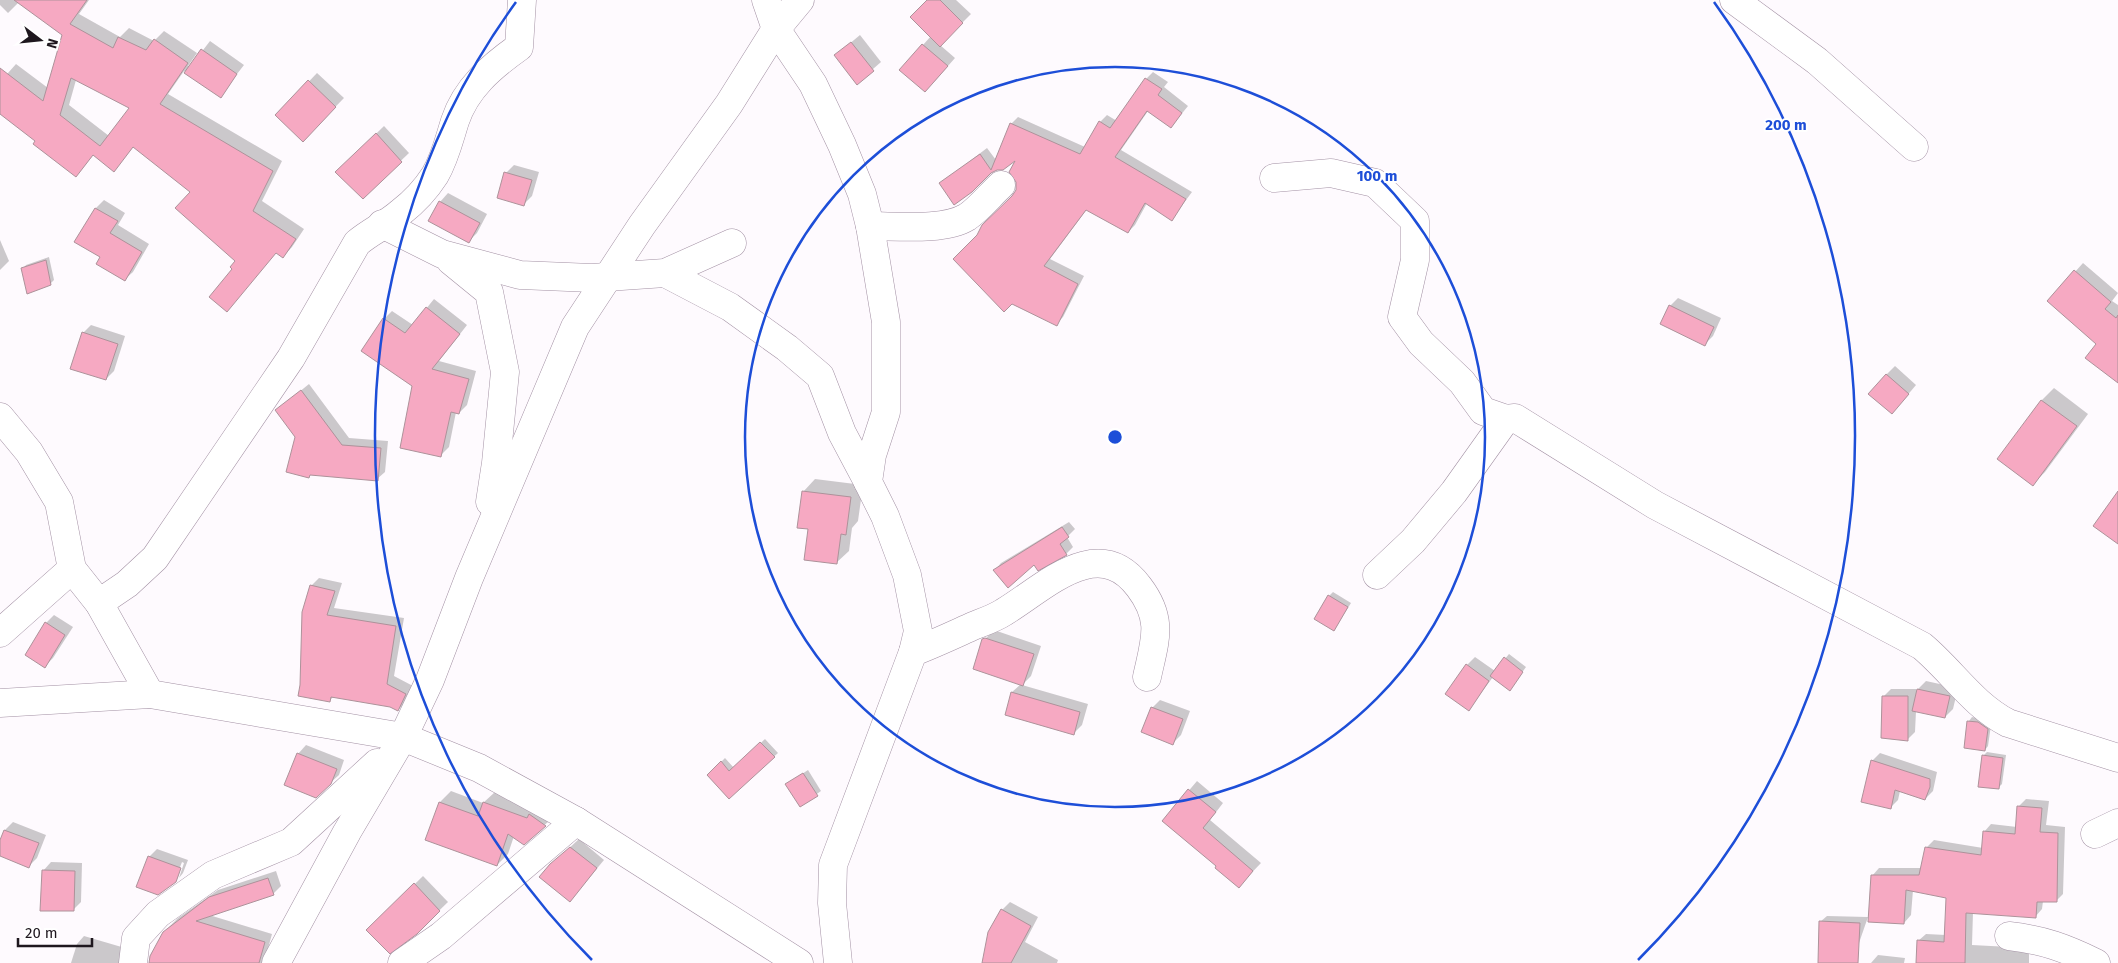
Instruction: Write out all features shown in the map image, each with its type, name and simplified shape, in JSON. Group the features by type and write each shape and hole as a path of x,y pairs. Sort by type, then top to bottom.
{"street":[{"path":"99,603 127,584 154,558 292,358 357,243 400,213 420,194 444,159 455,119 467,94 490,68 519,47 522,0"},
{"path":"766,0 776,29 813,84 842,145 862,194 870,226 886,322 886,412 872,455 868,482"},
{"path":"276,963 347,832 403,737 430,680 483,546 575,326 642,225 729,104 776,29 800,0"},
{"path":"1734,0 1817,61 1914,147"},
{"path":"1274,178 1331,173 1375,183 1415,221 1415,260 1402,317 1421,343 1462,382 1483,411 1506,419 1515,418 1655,505 1922,646 1991,715 2008,723 2118,758"},
{"path":"870,226 941,225 955,222 967,216 1001,185"},
{"path":"382,224 442,254 520,274 608,277 665,273 732,242"},
{"path":"442,254 489,292 505,372 496,462 483,546"},
{"path":"665,273 730,307 787,348 820,376 842,433 885,516 907,575 918,631 913,652 833,865 832,903 838,963"},
{"path":"0,417 29,452 59,502 72,569 99,603 150,694"},
{"path":"1377,575 1413,541 1454,492 1506,419"},
{"path":"913,652 943,641 1003,613 1050,580 1074,568 1096,562 1120,569 1135,582 1148,600 1156,622 1154,645 1146,677"},
{"path":"0,633 72,569"},
{"path":"0,703 150,694 403,737 479,768 576,822 799,963"},
{"path":"132,963 136,938 158,914 213,875 291,842 354,786 403,737"},
{"path":"402,963 419,955 576,822"},
{"path":"2009,936 2062,946 2096,963"}],"building":[{"path":"14,0 87,0 70,24 113,48 118,37 146,50 154,39 188,63 160,104 273,171 253,211 296,239 283,258 276,253 227,312 209,297 232,269 230,267 235,261 175,208 190,192 133,147 114,172 93,155 76,177 33,144 35,141 0,114 0,68 43,101 62,35","holes":["71,78 129,108 100,146 60,115"]},
{"path":"927,0 940,0 963,23 940,47 910,17"},
{"path":"851,42 874,71 857,85 834,55"},
{"path":"922,44 948,66 925,92 899,70"},
{"path":"201,49 237,74 221,98 184,73"},
{"path":"1145,78 1162,89 1158,95 1182,113 1171,128 1147,111 1115,157 1186,199 1172,221 1145,203 1128,233 1086,210 1044,266 1078,284 1057,326 1012,304 1004,312 953,259 977,235 982,225 1016,190 1016,182 1009,172 1015,161 1003,170 991,173 972,192 954,205 939,183 980,154 991,170 1010,123 1080,154 1099,121 1110,128"},
{"path":"308,80 336,107 303,142 275,115"},
{"path":"376,133 402,162 363,199 335,172"},
{"path":"504,172 532,180 524,206 497,198"},
{"path":"439,201 480,223 469,243 428,221"},
{"path":"95,208 118,221 110,233 142,252 125,281 96,264 100,257 74,242"},
{"path":"46,260 51,285 27,294 21,268"},
{"path":"2074,270 2111,302 2105,309 2116,318 2118,315 2118,383 2085,358 2096,344 2047,301"},
{"path":"1669,305 1714,327 1705,346 1660,324"},
{"path":"426,307 460,334 432,369 469,379 459,414 451,412 441,457 400,448 412,386 361,351 383,318 405,333"},
{"path":"82,332 118,344 106,380 70,369"},
{"path":"1886,374 1909,394 1892,414 1868,394"},
{"path":"301,390 342,445 381,448 378,481 310,475 309,478 286,472 295,437 275,410"},
{"path":"2041,400 2077,426 2033,486 1997,459"},
{"path":"802,491 851,497 846,535 841,534 837,564 804,560 808,529 797,528"},
{"path":"2118,491 2118,544 2093,526"},
{"path":"1062,527 1069,537 1060,544 1067,555 1038,571 1034,565 1008,588 993,570"},
{"path":"310,585 335,591 327,615 396,626 387,684 406,694 398,711 390,707 331,697 330,702 298,696 302,612"},
{"path":"1328,595 1348,607 1334,631 1314,619"},
{"path":"45,622 65,635 45,668 25,655"},
{"path":"985,638 1034,654 1023,686 973,669 982,639"},
{"path":"1504,657 1523,672 1510,691 1490,676"},
{"path":"1466,664 1489,681 1469,711 1445,694"},
{"path":"1917,689 1950,696 1945,718 1912,711"},
{"path":"1011,692 1080,712 1074,735 1005,715"},
{"path":"1882,696 1908,696 1908,741 1881,738"},
{"path":"1151,707 1183,719 1173,745 1141,732"},
{"path":"1967,721 1978,722 1988,729 1985,751 1964,748"},
{"path":"760,742 775,757 729,799 707,775 721,761 729,771"},
{"path":"297,753 337,769 331,784 316,798 284,785"},
{"path":"1982,755 2003,758 1999,789 1978,787"},
{"path":"1871,760 1930,779 1930,787 1925,800 1895,790 1891,809 1861,802"},
{"path":"803,773 818,796 800,807 785,784"},
{"path":"1188,789 1216,812 1203,828 1253,871 1239,888 1162,821"},
{"path":"439,802 478,816 483,802 527,818 529,814 546,826 524,845 508,834 497,866 425,840"},
{"path":"2017,806 2042,808 2040,832 2058,833 2057,902 2037,902 2036,918 1966,913 1965,963 1916,963 1917,940 1944,942 1946,898 1906,890 1904,924 1868,922 1871,875 1919,875 1925,847 1981,855 1983,831 2015,834"},
{"path":"4,830 39,843 29,868 0,856 0,840"},
{"path":"570,847 597,868 570,902 539,877 550,864"},
{"path":"148,856 181,868 176,882 158,895 136,887"},
{"path":"42,870 75,871 74,911 40,911"},
{"path":"268,878 274,895 196,921 265,942 259,963 149,963 150,956 163,932 209,897"},
{"path":"414,883 440,911 417,934 390,954 366,930"},
{"path":"1001,909 1031,926 1011,963 982,963 988,932"},
{"path":"1819,921 1860,923 1858,963 1818,963"}]}
